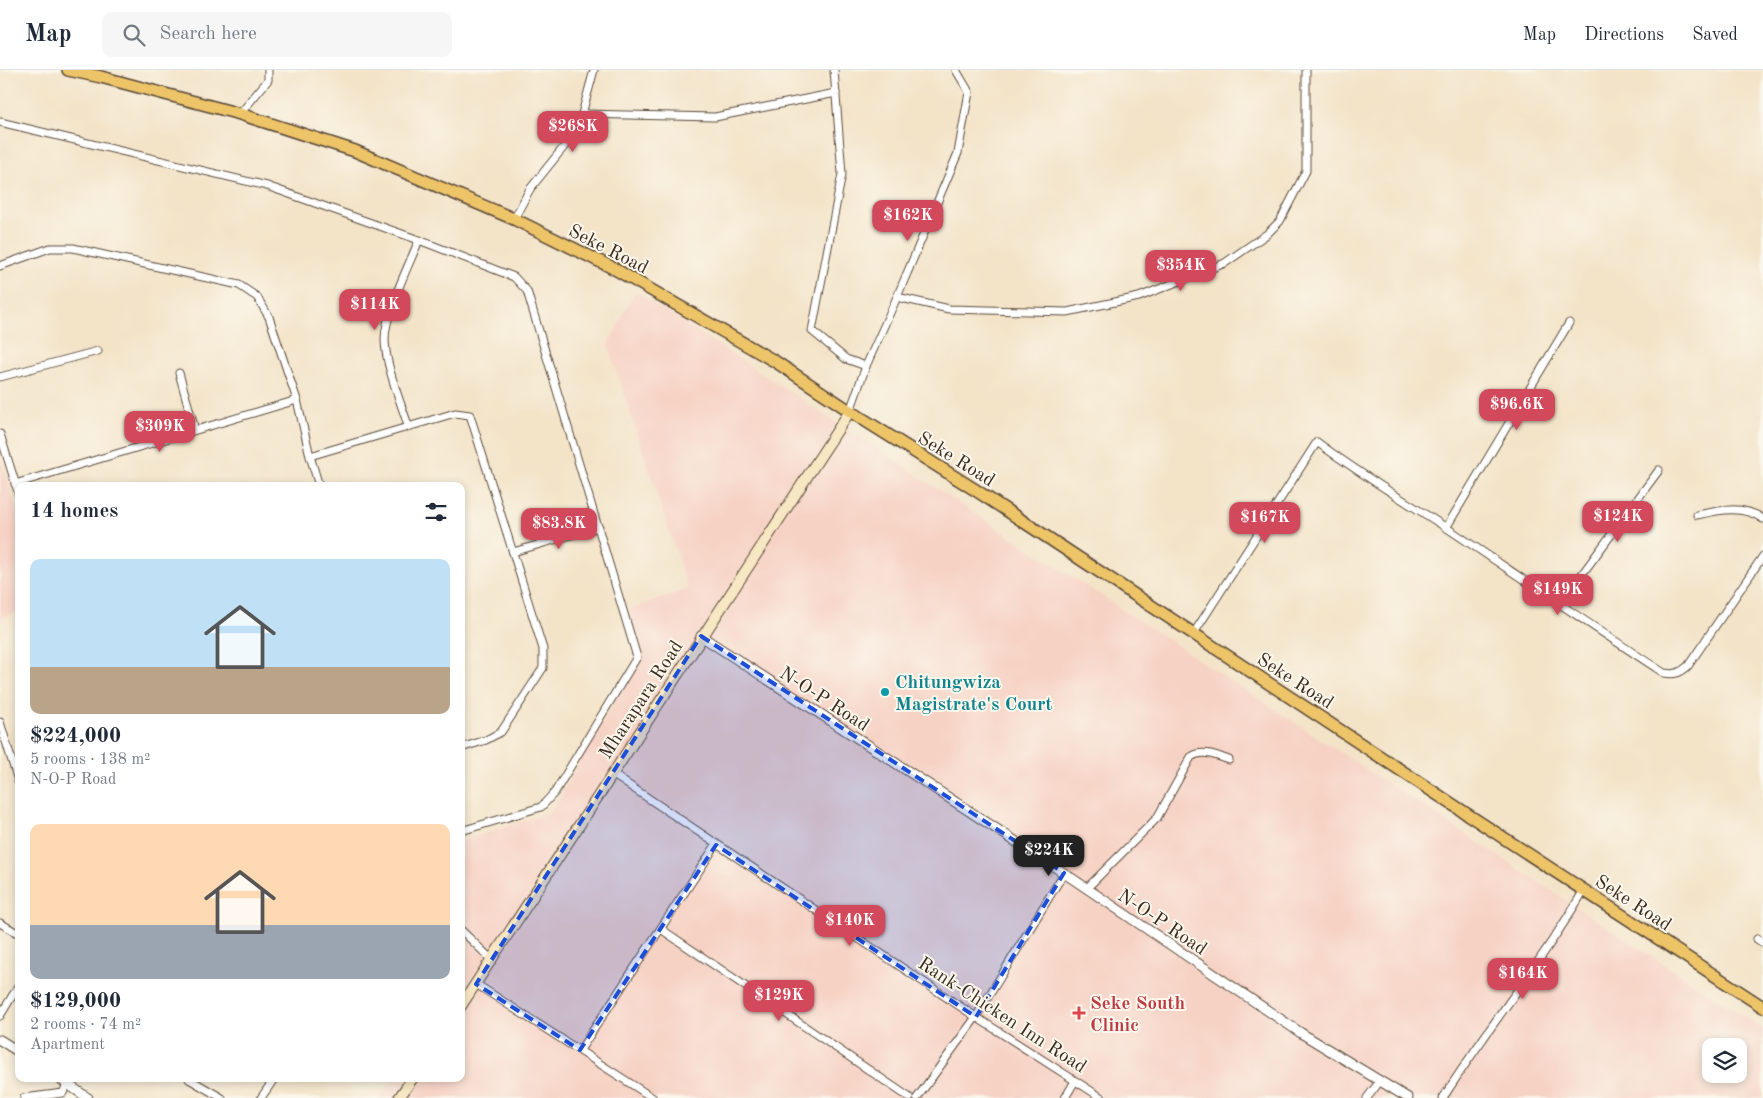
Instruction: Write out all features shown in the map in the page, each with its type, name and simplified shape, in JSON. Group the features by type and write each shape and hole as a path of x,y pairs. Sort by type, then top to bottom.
{"main road":[{"name":"Seke Road","path":"68,70 240,114 355,151 514,219 613,268 776,362 985,496 1763,1007"},
{"name":"Mharapara Road","path":"465,1000 701,636 850,411"},
{"path":"399,1098 410,1082"}],"street":[{"path":"240,114 268,80 268,70"},
{"path":"514,219 530,189 567,143 582,114 594,70"},
{"path":"834,70 842,174 812,331 846,359 866,366"},
{"path":"850,411 866,366 898,297 958,152 969,92 956,70"},
{"path":"898,297 949,309 1067,312 1139,296 1225,263 1267,234 1280,221 1306,170 1306,70"},
{"path":"582,114 715,117 836,93"},
{"path":"0,122 267,186 419,240 514,277 527,291 638,657 555,792 541,807 465,830"},
{"path":"408,426 388,361 385,337 391,308 419,240"},
{"path":"0,266 50,248 73,248 239,285 257,297 269,317 297,400 310,456 319,482"},
{"path":"1446,528 1569,323"},
{"path":"0,377 98,351"},
{"path":"179,373 195,430"},
{"path":"22,482 297,400"},
{"path":"310,456 455,413 470,415 543,649 543,668 501,732 486,740 465,747"},
{"path":"0,434 15,484"},
{"path":"1194,633 1317,442 1351,468 1446,528 1595,629 1664,673 1680,672 1688,666 1763,556"},
{"path":"1560,604 1659,470"},
{"path":"1697,514 1718,510 1741,509 1754,512 1763,519"},
{"path":"513,552 599,527"},
{"name":"N-O-P Road","path":"701,636 1087,888 1301,1033 1408,1098"},
{"path":"1,726 15,771"},
{"path":"1087,888 1157,818 1192,757 1197,753 1206,753 1229,760"},
{"name":"Rank-Chicken Inn Road","path":"612,774 716,845 1102,1098"},
{"path":"580,1050 716,845"},
{"path":"916,1098 976,1016 1064,873"},
{"path":"1444,1098 1470,1055 1568,919 1584,890"},
{"path":"0,922 15,931"},
{"path":"661,929 910,1098"},
{"path":"465,934 492,960"},
{"path":"476,984 653,1098"},
{"path":"0,1016 2,1007 15,990"},
{"path":"0,1040 15,1049"},
{"path":"1065,1098 1075,1081"},
{"path":"1367,1098 1380,1081"},
{"path":"24,1098 63,1093 63,1082"},
{"path":"64,1082 88,1098"},
{"path":"194,1082 222,1098"},
{"path":"261,1098 272,1082"}],"highlighted area":[{"path":"701,636 1064,873 976,1017 716,845 580,1050 476,984"}],"shaded area":[{"path":"637,292 1763,1029 1762,1098 380,1098 391,1082 465,1082 465,840 551,812 639,658 630,609 688,589 608,345 633,295"},
{"path":"0,456 15,503 15,613 0,618"}],"place":[{"name":"Chitungwiza Magistrate's Court","path":"885,692"},
{"name":"Seke South Clinic","path":"1079,1013"}]}
